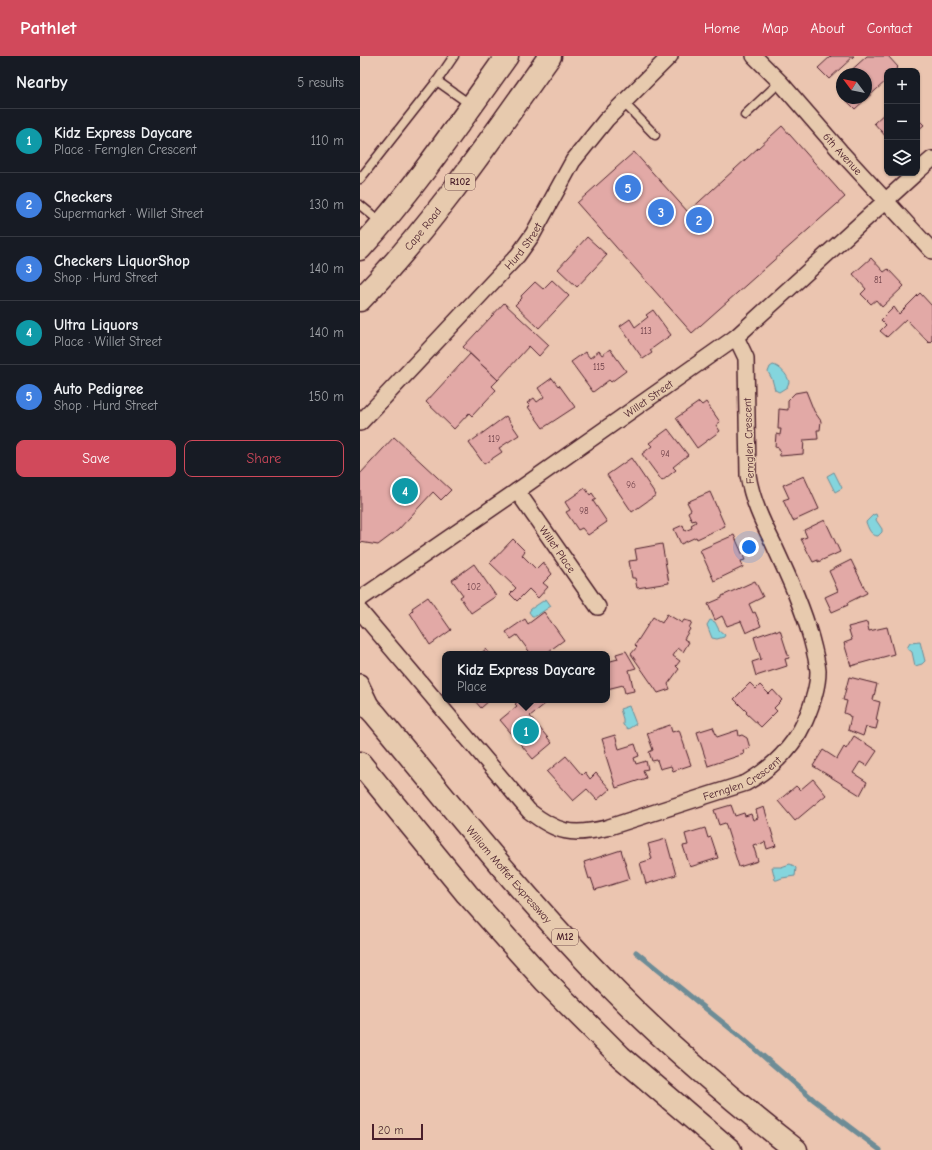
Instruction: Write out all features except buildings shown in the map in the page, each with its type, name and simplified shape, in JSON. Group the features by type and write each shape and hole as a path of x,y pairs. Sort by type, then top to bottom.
{"main road":[{"path":"360,249 383,223 441,149 507,56"},
{"name":"Cape Road","path":"360,300 417,236 456,188 550,56"},
{"name":"William Moffet Expressway","path":"360,698 548,919 615,991 687,1060 745,1110 796,1150"},
{"path":"360,763 467,894 545,981 622,1057 730,1150"}],"street":[{"name":"Hurd Street","path":"360,422 518,255 533,234 573,161 606,120 670,56"},
{"name":"6th Avenue","path":"754,56 780,82 932,251"},
{"name":"Willet Street","path":"920,170 932,158"},
{"name":"Willet Street","path":"360,598 517,491 736,337 914,176"},
{"name":"Fernglen Crescent","path":"360,611 529,811 554,828 574,833 606,828 746,783 762,774 790,747 802,729 812,706 818,672 806,619 790,580 759,514 750,488 748,475 746,358 736,337"},
{"name":"Willet Place","path":"517,491 598,607"},
{"path":"360,682 375,714"}],"lane":[{"path":"360,179 437,81 454,56"},
{"path":"437,81 472,105"},
{"path":"745,115 780,82"},
{"path":"623,102 655,136"},
{"path":"360,205 383,223"}],"water":[{"path":"773,365 783,371 789,382 787,387 779,392 775,390 768,372 770,367"},
{"path":"834,472 842,488 835,492 827,476"},
{"path":"876,514 876,520 882,529 882,532 878,536 872,533 866,522"},
{"path":"546,599 551,606 536,616 532,616 529,612 531,609"},
{"path":"710,620 715,622 719,630 725,635 724,637 717,639 712,638 707,625"},
{"path":"920,642 925,661 922,664 915,666 912,652 907,648 910,643"},
{"path":"629,706 636,724 628,729 623,725 620,709"},
{"path":"790,864 796,868 795,876 775,880 772,867 781,867"}],"waterway":[{"path":"636,952 742,1038 814,1100 880,1150"}],"place":[{"name":"Auto Pedigree","path":"628,188"},
{"name":"Checkers LiquorShop","path":"661,212"},
{"name":"Checkers","path":"699,220"},
{"name":"Ultra Liquors","path":"405,491"},
{"name":"Kidz Express Daycare","path":"526,731"}]}
